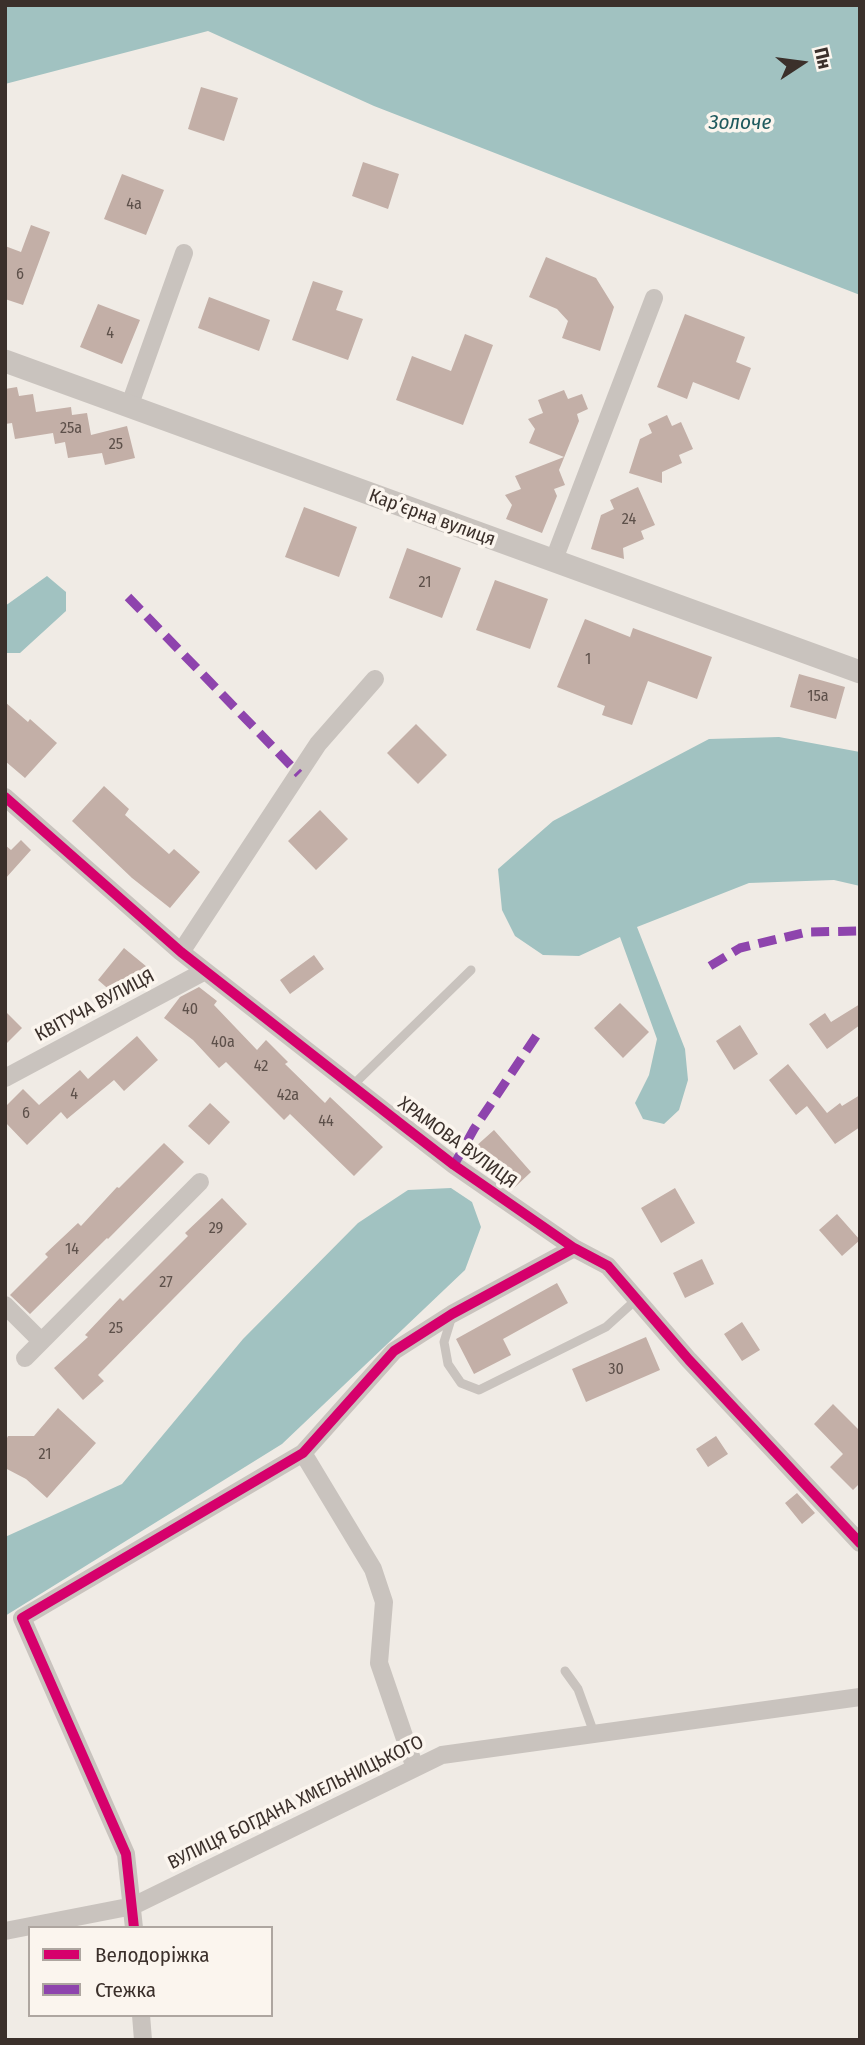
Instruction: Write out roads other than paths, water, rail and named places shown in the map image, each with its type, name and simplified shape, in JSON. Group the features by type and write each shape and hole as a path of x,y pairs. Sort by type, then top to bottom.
{"street":[{"path":"129,407 184,253"},
{"path":"553,562 654,298"},
{"name":"Карʼєрна вулиця","path":"5,362 860,672"},
{"path":"181,952 318,744 375,679"},
{"name":"ХРАМОВА ВУЛИЦЯ","path":"5,797 181,952 352,1086 454,1165 574,1248 608,1266 689,1360 860,1544"},
{"name":"КВІТУЧА ВУЛИЦЯ","path":"5,1079 205,971"},
{"path":"25,1358 200,1182"},
{"path":"134,1926 126,1854 22,1618 303,1453 394,1351 452,1314 574,1248"},
{"path":"5,1305 41,1341"},
{"path":"303,1453 373,1569 384,1602 379,1663 415,1768"},
{"name":"ВУЛИЦЯ БОГДАНА ХМЕЛЬНИЦЬКОГО","path":"31,1926 133,1906 442,1755 860,1697"},
{"name":"ВУЛИЦЯ БОГДАНА ХМЕЛЬНИЦЬКОГО","path":"5,1931 28,1927"},
{"path":"141,2017 143,2040"}],"lane":[{"path":"352,1086 471,970"},
{"path":"452,1314 444,1342 448,1364 461,1383 479,1390 606,1327 638,1298"},
{"path":"565,1671 578,1689 594,1733"}],"water":[{"name":"Золоче","path":"5,5 860,5 860,295 374,106 208,31 5,84"},
{"path":"47,576 66,592 66,611 20,653 5,653 5,606"},
{"path":"779,737 860,752 860,886 834,880 749,883 637,927 685,1049 688,1080 679,1110 664,1124 643,1119 635,1103 649,1075 657,1039 620,937 579,956 543,955 515,936 502,910 498,869 553,821 709,739"},
{"path":"451,1188 472,1202 481,1227 465,1270 282,1444 5,1616 5,1537 122,1484 243,1339 358,1223 408,1190"}]}
